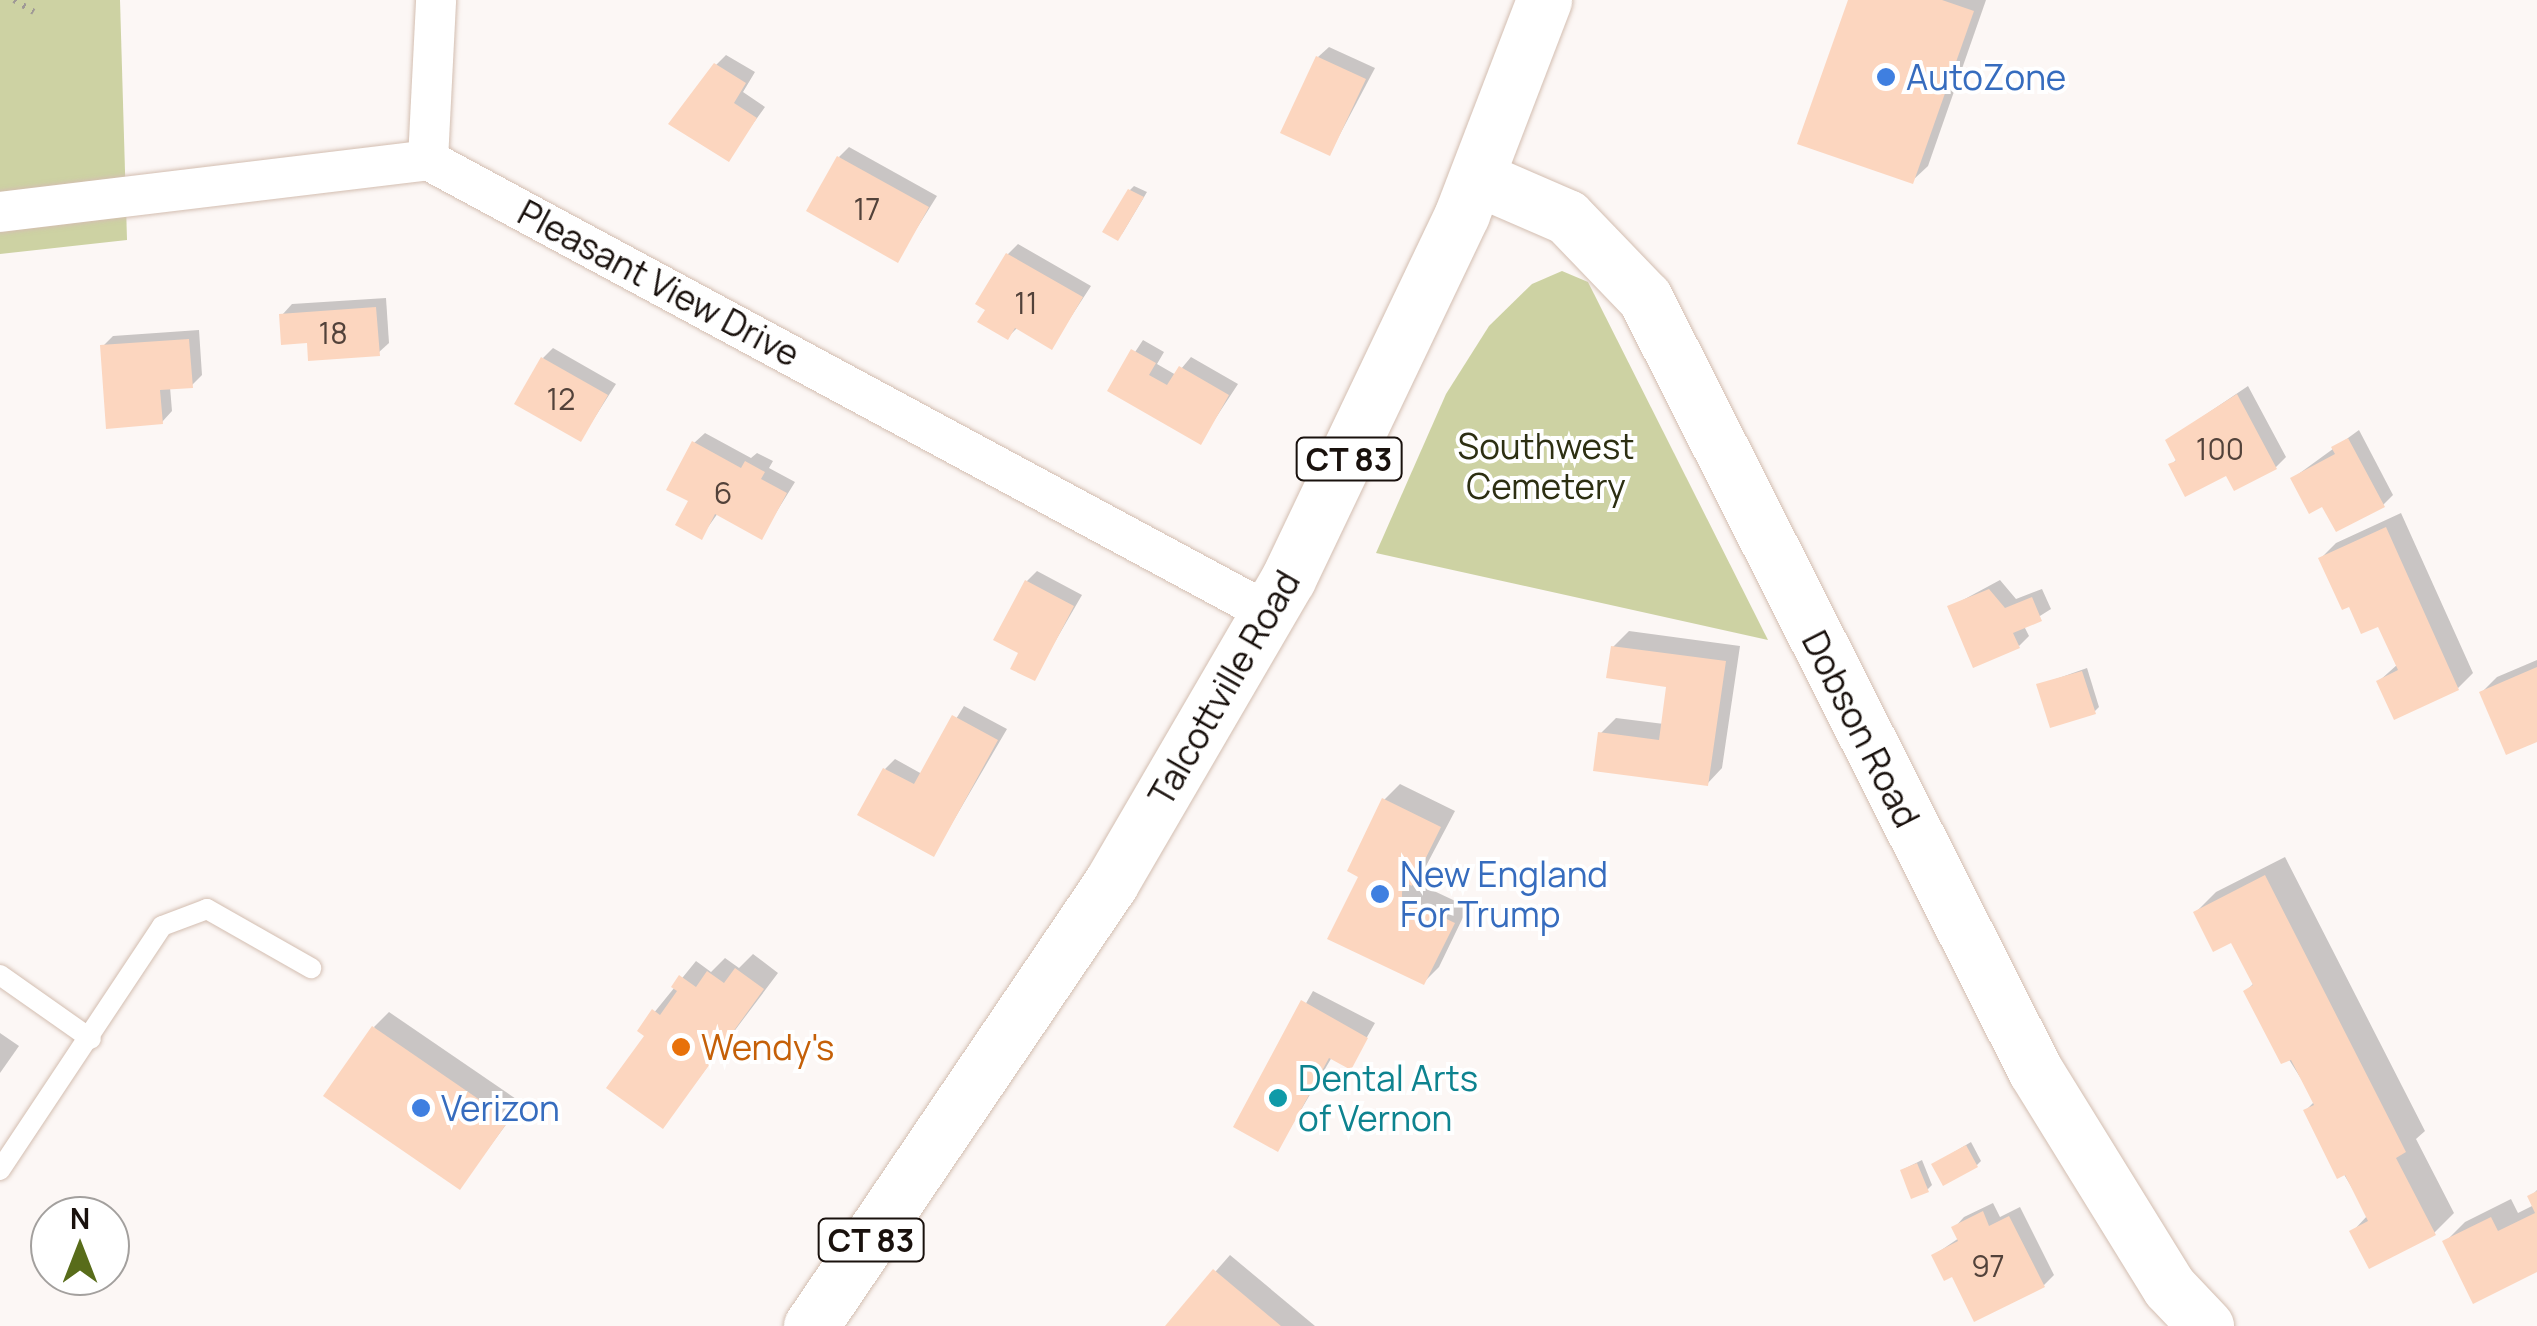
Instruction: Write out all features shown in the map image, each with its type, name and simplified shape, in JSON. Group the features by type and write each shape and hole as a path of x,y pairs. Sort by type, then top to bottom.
{"main road":[{"name":"Talcottville Road","path":"811,1326 1110,883 1269,613 1359,439 1478,178 1544,0"},
{"name":"Dobson Road","path":"1478,178 1567,217 1645,298 2035,1070 2169,1288 2206,1326"}],"street":[{"path":"0,212 428,160 436,0"},
{"name":"Pleasant View Drive","path":"428,160 1269,613"}],"lane":[{"path":"0,1170 91,1039 162,926 207,910 311,968"},
{"path":"0,975 91,1039"}],"path":[{"path":"14,0 34,12"}],"green space":[{"path":"0,0 120,0 127,240 0,254"},
{"name":"Southwest Cemetery","path":"1562,271 1588,282 1768,640 1376,553 1446,394 1489,326 1532,284"}],"building":[{"name":"AutoZone","path":"1848,0 1942,0 1974,11 1913,184 1797,144"},
{"path":"1316,56 1366,79 1330,156 1280,133"},
{"path":"714,63 746,83 734,103 757,118 729,162 668,124"},
{"path":"837,156 929,207 898,263 806,211"},
{"path":"1128,189 1144,197 1118,241 1102,232"},
{"path":"1006,253 1083,297 1052,350 1015,328 1008,340 977,322 985,310 975,304"},
{"path":"376,307 380,356 308,361 307,343 281,345 279,314"},
{"path":"189,339 193,388 160,390 163,424 106,429 100,345"},
{"path":"1131,349 1156,363 1149,375 1167,385 1179,366 1229,395 1201,445 1107,391"},
{"path":"541,357 608,395 581,442 514,404"},
{"path":"2237,394 2277,469 2234,491 2226,476 2185,497 2168,464 2176,461 2165,440"},
{"path":"2348,438 2385,507 2336,532 2322,507 2309,514 2290,478 2335,454 2331,447"},
{"path":"692,441 741,468 745,461 765,472 761,479 787,493 762,540 715,514 702,540 675,525 688,501 666,490"},
{"path":"2386,527 2459,690 2394,720 2376,681 2398,670 2378,627 2361,634 2349,607 2342,610 2318,558"},
{"path":"1025,580 1074,606 1035,681 1010,669 1018,653 993,640"},
{"path":"1989,589 2005,608 2032,597 2042,621 2013,633 2020,648 1973,668 1947,606"},
{"path":"1611,646 1726,661 1708,786 1593,771 1598,732 1659,740 1666,687 1606,678"},
{"path":"2537,667 2537,742 2506,755 2479,692"},
{"path":"2082,671 2096,714 2050,728 2036,684"},
{"path":"952,715 998,740 934,857 857,815 883,768 914,784"},
{"path":"1382,798 1441,827 1412,886 1406,883 1402,892 1402,898 1455,923 1424,985 1327,939 1358,877 1347,871"},
{"path":"2265,875 2406,1152 2396,1158 2436,1235 2369,1269 2349,1231 2368,1221 2345,1175 2337,1179 2303,1110 2314,1105 2291,1060 2281,1064 2243,991 2253,985 2231,943 2213,952 2193,912"},
{"path":"735,968 764,989 663,1129 606,1088 644,1036 637,1031 652,1009 660,1015 677,991 671,987 679,975 696,987 707,971 724,983"},
{"name":"Dental Arts of Vernon","path":"1301,1000 1368,1038 1351,1070 1329,1058 1278,1152 1233,1127"},
{"path":"372,1026 509,1120 460,1190 323,1096"},
{"path":"1966,1145 1978,1167 1943,1186 1931,1164"},
{"path":"1917,1163 1929,1192 1911,1199 1900,1170"},
{"path":"2537,1191 2537,1272 2473,1304 2442,1241 2491,1217 2498,1231 2535,1213 2527,1196"},
{"path":"1983,1211 1989,1226 2009,1216 2045,1287 1974,1322 1952,1277 1944,1281 1931,1255 1958,1241 1951,1227"},
{"path":"1213,1269 1281,1326 1165,1326"}],"place":[{"name":"AutoZone","path":"1886,77"},
{"name":"New England For Trump","path":"1380,894"},
{"name":"Wendy's","path":"681,1047"},
{"name":"Dental Arts of Vernon","path":"1278,1098"},
{"name":"Verizon","path":"421,1108"}]}
